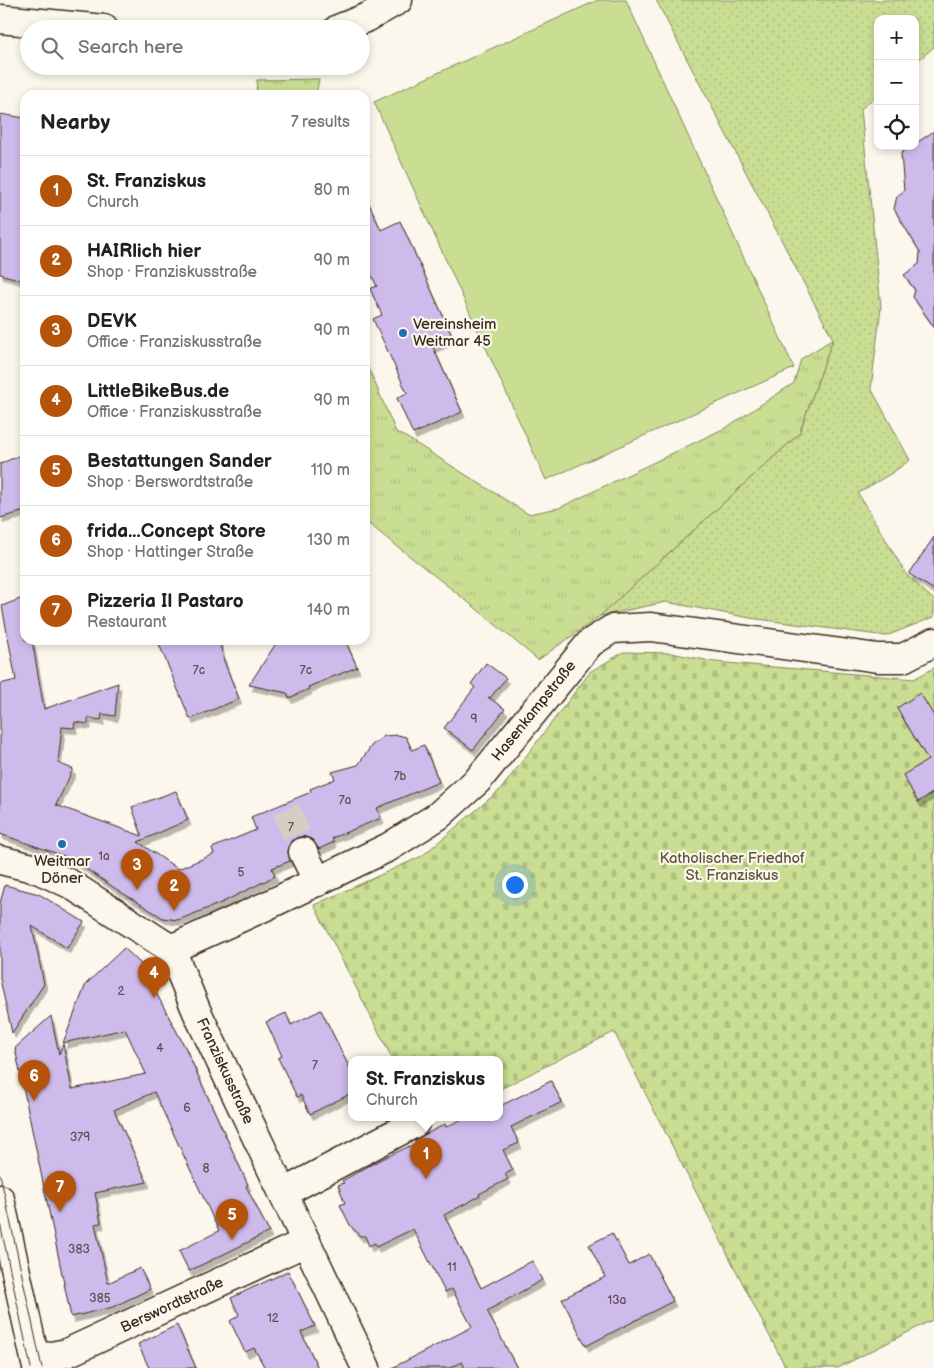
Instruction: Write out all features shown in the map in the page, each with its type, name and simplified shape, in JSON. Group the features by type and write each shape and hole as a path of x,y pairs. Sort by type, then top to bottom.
{"street":[{"path":"360,20 398,0"},
{"path":"0,19 20,21"},
{"name":"Hasenkampstraße","path":"171,949 318,882 389,847 438,816 478,780 590,643 612,629 651,627 878,658 903,658 934,642"},
{"path":"304,852 318,882"},
{"path":"0,860 37,869 70,884 171,949"},
{"name":"Franziskusstraße","path":"171,949 198,1012 366,1368"},
{"path":"283,1193 415,1123"},
{"path":"0,1200 36,1364"},
{"name":"Berswordtstraße","path":"36,1364 67,1353 306,1242"}],"green space":[{"path":"598,0 626,0 794,368 546,480 374,102"},
{"path":"656,0 934,0 934,47 919,60 919,15 874,15 874,98 861,109 881,307 871,388 910,460 858,493 906,574 934,600 934,617 886,636 750,618 666,602 600,616 799,434 833,339"},
{"path":"319,79 317,90 256,90 257,80"},
{"path":"833,339 799,434 600,616 538,660 370,525 370,372 396,432 528,514 559,508 727,427 794,383 801,359"},
{"name":"Katholischer Friedhof St. Franziskus","path":"624,652 671,653 715,662 914,679 934,668 934,1319 838,1368 786,1368 614,1032 503,1088 503,1056 391,1056 314,905 422,856 501,789 591,671"}],"building":[{"path":"0,114 20,117 20,280 0,274"},
{"path":"934,131 934,327 913,297 915,290 904,275 919,264 920,252 894,209 897,196 904,191 901,153 906,150 919,150 919,141"},
{"path":"370,206 381,230 400,221 453,338 433,347 462,412 413,434 397,398 407,393 373,319 382,315 370,289 377,286 370,272"},
{"path":"20,455 20,512 0,518 0,464"},
{"path":"934,537 934,590 909,574"},
{"path":"20,599 20,645 33,645 44,709 118,683 115,716 102,714 101,720 88,718 88,724 75,722 74,728 62,727 58,763 73,769 56,805 142,836 132,807 176,791 188,820 138,842 178,869 214,854 212,848 256,830 251,817 311,792 310,789 335,779 332,772 358,765 372,745 384,736 398,735 406,737 412,750 424,745 439,782 377,808 381,818 332,838 334,842 319,849 311,839 303,836 296,838 290,843 288,851 290,861 272,868 275,876 221,903 178,920 163,918 70,858 0,834 0,684 16,680 2,606"},
{"path":"159,645 220,645 224,661 239,699 190,719"},
{"path":"275,645 347,645 357,667 308,687 309,689 289,698 287,693 249,685"},
{"path":"486,663 506,678 490,698 488,697 505,709 473,750 444,728 475,687 471,684"},
{"path":"920,693 934,716 934,792 918,802 903,775 928,760 897,708"},
{"path":"5,885 39,894 84,922 67,948 32,926 44,984 12,1033 0,979 0,903"},
{"path":"124,948 140,963 185,1047 248,1185 246,1186 269,1232 189,1271 179,1251 219,1231 154,1092 114,1110 147,1182 95,1193 101,1223 95,1224 108,1283 140,1268 150,1289 113,1307 71,1317 15,1048 51,1016 59,1054 63,1044 72,1089 146,1074 125,1029 63,1043 86,984"},
{"path":"321,1010 348,1065 348,1095 310,1114 301,1095 297,1097 278,1058 282,1056 266,1022 286,1013 291,1025"},
{"path":"551,1081 562,1102 511,1127 519,1143 503,1150 513,1170 505,1174 508,1179 444,1215 481,1288 532,1261 542,1280 487,1311 517,1368 465,1368 462,1362 450,1368 392,1368 472,1327 452,1289 445,1292 413,1229 376,1247 375,1243 369,1246 365,1236 360,1236 350,1225 340,1205 345,1203 338,1185 374,1163 416,1143 415,1140 445,1124 446,1127 458,1121 503,1121 503,1105"},
{"path":"612,1233 629,1265 649,1254 673,1301 586,1346 562,1299 605,1277 589,1245"},
{"path":"288,1271 315,1326 301,1332 318,1368 265,1368 254,1348 245,1352 230,1321 239,1315 231,1298"},
{"path":"177,1325 196,1368 149,1368 138,1344"}],"tunnel":[{"path":"286,809 303,852"}],"tram line":[{"path":"0,1174 42,1368"},
{"path":"0,1223 31,1368"}],"place":[{"name":"Vereinsheim Weitmar 45","path":"403,333"},
{"name":"Weitmar Döner","path":"62,844"},
{"name":"DEVK","path":"137,890"},
{"name":"HAIRlich hier","path":"174,911"},
{"name":"LittleBikeBus.de","path":"154,998"},
{"name":"frida...Concept Store","path":"34,1101"},
{"name":"St. Franziskus","path":"426,1179"},
{"name":"Pizzeria Il Pastaro","path":"60,1212"},
{"name":"Bestattungen Sander","path":"232,1240"}]}
